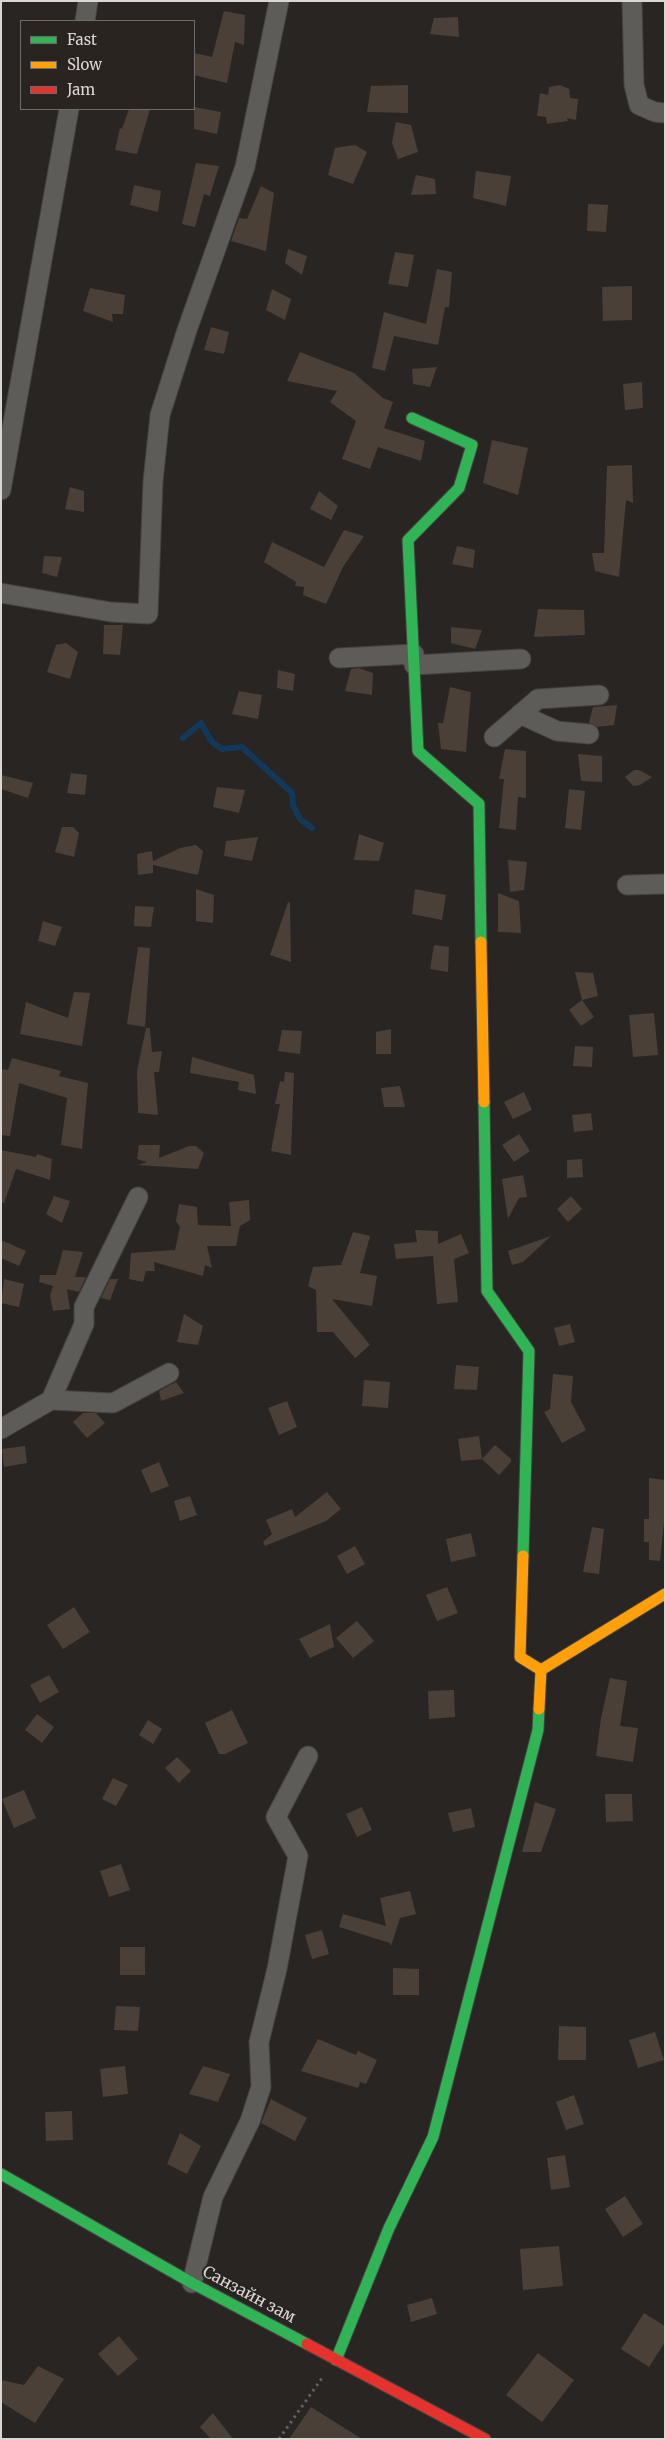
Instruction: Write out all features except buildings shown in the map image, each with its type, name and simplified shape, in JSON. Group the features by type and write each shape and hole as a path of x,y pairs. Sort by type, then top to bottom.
{"street":[{"path":"85,20 88,1"},
{"path":"1,593 112,612 148,614 154,481 160,415 190,322 245,167 280,1"},
{"path":"632,1 634,85 639,105 655,112 665,113"},
{"path":"1,490 69,110"},
{"path":"412,418 472,445 459,488 408,540 418,751 480,804 487,1291 529,1351 520,1656 541,1670"},
{"path":"339,658 521,658"},
{"path":"494,737 538,698 599,695"},
{"path":"520,714 557,731 589,734"},
{"path":"627,885 665,884"},
{"path":"51,1400 84,1324 84,1307 138,1197"},
{"path":"1,1429 51,1400 112,1403 170,1373"},
{"path":"541,1670 665,1594"},
{"path":"336,2360 389,2228 433,2137 538,1730 541,1670"},
{"path":"192,2283 213,2197 250,2121 261,2088 259,2042 277,1968 298,1856 276,1816 308,1756"},
{"name":"Санзайн зам","path":"1,2174 192,2283 485,2439"}],"path":[{"path":"279,2439 336,2360"}],"waterway":[{"path":"183,738 201,723 212,742 222,749 242,747 292,793 293,805 300,819 312,828"}],"traffic: fast":[{"path":"412,418 472,445 459,488 408,540 418,751 479,804 481,942"},
{"path":"484,1102 487,1291 529,1351 523,1556"},
{"path":"336,2360 389,2228 433,2137 538,1730 539,1709"},
{"path":"1,2174 192,2283 307,2344"}],"traffic: slow":[{"path":"481,942 484,1102"},
{"path":"523,1556 520,1657 541,1670"},
{"path":"539,1709 541,1670 665,1594"}],"traffic: jam":[{"path":"307,2344 485,2439"}]}
